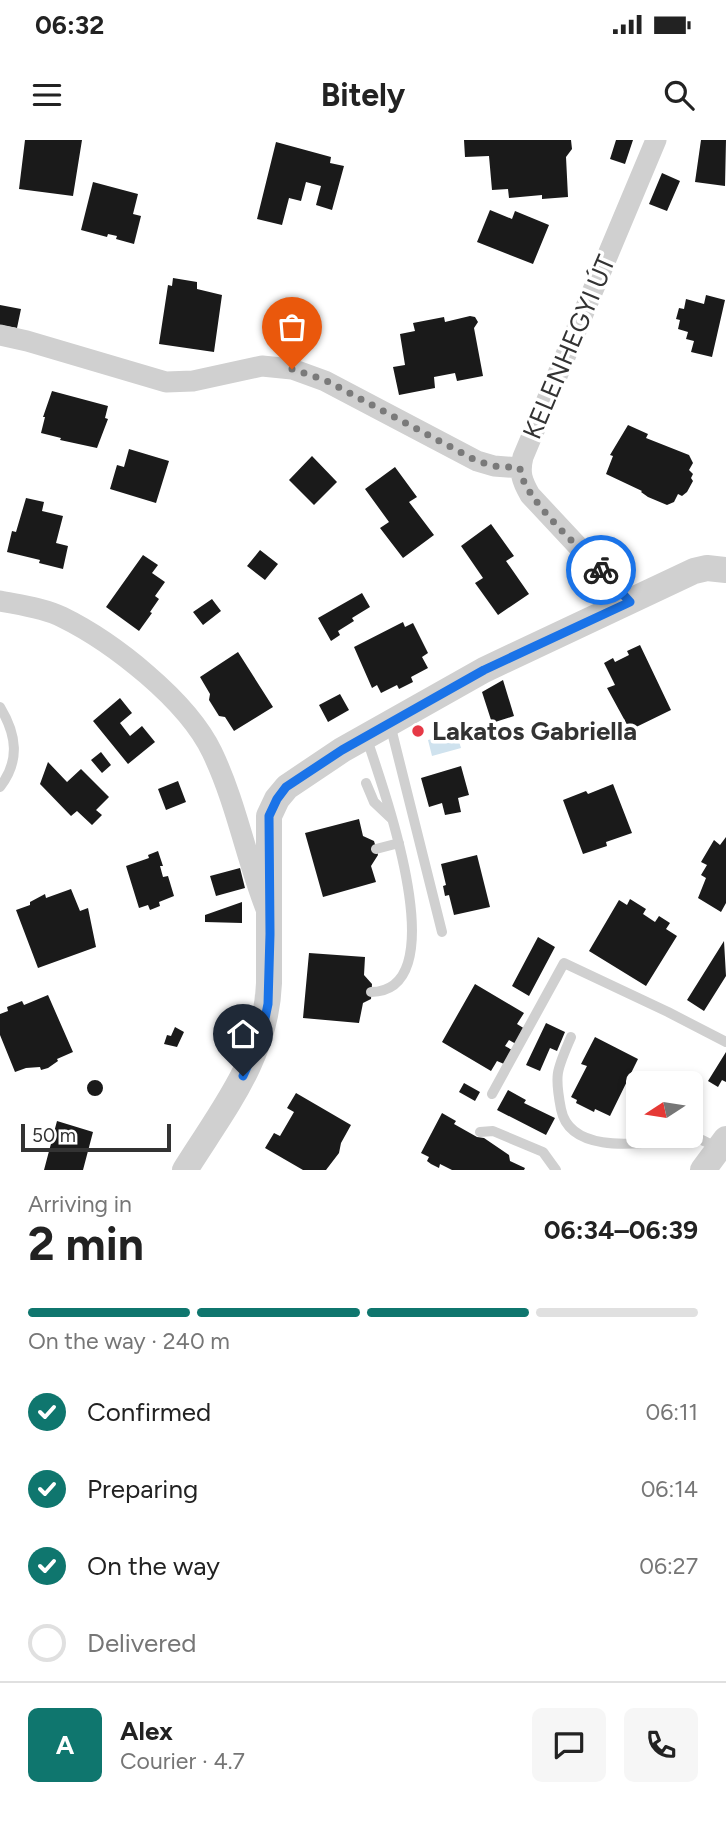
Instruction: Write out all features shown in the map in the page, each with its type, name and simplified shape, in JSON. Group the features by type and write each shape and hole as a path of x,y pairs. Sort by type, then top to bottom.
{"street":[{"name":"KELENHEGYI ÚT","path":"630,602 530,495 520,476 520,468 656,140"},
{"path":"0,335 166,382 193,381 262,366 292,369 325,380 477,461 494,466 520,468"},
{"path":"185,1170 235,1091 262,1033 268,1004 269,816 286,787 366,736 484,670 694,571 707,568 726,570"},
{"path":"0,601 60,615 108,643 154,680 188,718 211,749 230,797 253,875 270,919"},
{"path":"703,1170 723,1144"}],"lane":[{"path":"0,707 11,732 14,750 13,765 0,787"},
{"path":"390,723 442,932"},
{"path":"366,736 394,821 411,904 413,942 405,972 395,985 385,992 371,992"},
{"path":"366,783 374,802 394,821"},
{"path":"376,849 399,843"},
{"path":"492,1094 564,962 726,1042"},
{"path":"571,1037 556,1072 556,1085 562,1117 575,1134 592,1140 632,1143 690,1137 723,1144"},
{"path":"481,1132 493,1131 543,1152 556,1170"}],"water":[{"path":"456,732 461,748 432,756 428,740"}],"building":[{"path":"25,140 82,140 73,196 19,189"},
{"path":"464,140 571,140 572,149 566,157 568,197 542,199 542,195 509,198 508,189 492,190 489,156 465,157"},
{"path":"616,140 633,140 625,164 610,159"},
{"path":"701,140 726,140 725,186 695,182"},
{"path":"276,142 331,157 330,163 344,166 332,210 316,205 321,186 306,182 301,201 289,198 282,225 257,219"},
{"path":"662,173 680,181 667,211 649,204"},
{"path":"93,182 138,194 133,214 141,216 134,244 116,239 117,236 108,234 107,237 81,230"},
{"path":"490,210 512,219 515,211 549,225 533,264 477,242"},
{"path":"173,278 197,282 197,289 222,295 214,352 159,344 168,285 172,286"},
{"path":"706,295 725,300 712,357 691,352 694,341 686,339 688,332 678,329 680,320 676,319 679,308 684,309 686,299 704,304"},
{"path":"0,305 21,309 17,328 0,325"},
{"path":"444,317 445,322 475,317 478,322 474,328 483,376 457,381 455,373 434,377 435,388 399,395 393,367 405,365 400,334 415,331 413,323"},
{"path":"52,391 108,406 105,418 108,419 97,448 41,433 43,417"},
{"path":"628,425 648,434 646,438 689,455 693,463 689,470 693,474 693,481 687,492 682,496 678,494 674,502 667,505 606,474 613,456 610,455"},
{"path":"129,449 169,461 156,503 110,489 117,465 124,467"},
{"path":"312,456 337,482 314,505 289,480"},
{"path":"395,467 417,497 409,502 434,535 403,558 380,528 389,522 365,489"},
{"path":"26,498 44,502 42,511 63,516 56,543 68,546 63,569 7,552 12,531 16,532"},
{"path":"491,524 514,556 506,561 529,594 498,615 475,583 483,578 461,546"},
{"path":"260,550 278,564 265,580 247,566"},
{"path":"143,555 158,565 152,573 165,582 155,596 159,599 150,612 152,613 139,631 106,607"},
{"path":"362,593 370,607 352,618 354,621 338,631 340,635 331,641 318,618"},
{"path":"212,599 221,611 203,625 193,612"},
{"path":"403,622 405,627 413,623 428,653 422,657 428,668 411,677 413,682 399,689 397,685 381,693 377,685 372,688 354,647"},
{"path":"640,645 671,710 630,730 607,688 615,685 604,663 613,658 615,662 629,655 627,651"},
{"path":"238,652 273,707 234,731 225,717 219,716 200,677"},
{"path":"503,680 514,716 492,723 482,692"},
{"path":"340,694 349,710 328,722 319,705"},
{"path":"120,698 132,713 120,723 130,736 142,726 155,742 128,764 93,721"},
{"path":"101,752 111,765 102,773 91,760"},
{"path":"48,762 67,782 81,769 109,797 96,810 102,815 92,825 77,811 71,816 40,784"},
{"path":"461,766 469,795 458,798 461,812 445,815 442,803 429,807 421,778"},
{"path":"178,781 186,802 166,810 158,789"},
{"path":"613,784 632,833 606,842 607,846 583,854 563,800"},
{"path":"359,819 363,836 374,841 378,855 371,866 376,882 323,897 305,833"},
{"path":"726,837 726,903 721,912 698,898 706,878 701,875 707,865 701,862 714,840 720,845"},
{"path":"158,851 163,877 168,876 174,896 159,902 160,906 150,910 148,905 139,908 126,866 149,858 148,855"},
{"path":"477,855 490,907 454,915 449,895 445,896 443,886 446,885 441,864"},
{"path":"240,868 245,888 216,896 210,876"},
{"path":"71,889 80,911 88,908 96,947 38,968 16,910 30,905 30,902 45,894 46,898"},
{"path":"630,899 646,909 643,914 655,922 659,916 670,923 666,929 677,936 646,986 589,951 619,900 627,905"},
{"path":"242,902 242,923 205,922 205,915"},
{"path":"538,937 555,947 529,996 512,986"},
{"path":"724,941 726,976 704,1011 687,1000"},
{"path":"309,953 365,957 364,975 372,984 371,999 363,1003 359,1023 303,1018"},
{"path":"475,984 524,1013 517,1024 525,1029 516,1044 509,1040 505,1046 512,1050 504,1064 497,1061 491,1071 442,1042"},
{"path":"48,995 73,1052 57,1059 58,1061 48,1068 26,1068 15,1072 0,1035 0,1014 8,1011 7,1007 22,1001 24,1005"},
{"path":"546,1023 565,1032 557,1051 550,1048 540,1071 526,1065"},
{"path":"175,1027 184,1032 177,1047 164,1044 167,1035 171,1036"},
{"path":"595,1037 638,1059 632,1071 626,1071 626,1083 610,1116 595,1109 594,1112 576,1103 577,1100 571,1097 587,1066 581,1064"},
{"path":"726,1052 726,1082 722,1080 718,1087 708,1081"},
{"path":"92,1080 98,1080 103,1088 101,1094 92,1096 87,1091 87,1085"},
{"path":"464,1083 480,1092 475,1101 459,1092"},
{"path":"508,1090 526,1100 524,1103 555,1118 546,1135 497,1110"},
{"path":"296,1093 351,1125 341,1143 339,1153 326,1170 303,1170 265,1148 274,1133 280,1136 294,1112 287,1108"},
{"path":"442,1113 456,1121 454,1124 484,1138 509,1155 510,1161 525,1168 524,1170 452,1170 440,1164 439,1168 431,1164 427,1161 429,1157 421,1153"},
{"path":"57,1121 93,1132 83,1170 44,1170"}],"way so far":[{"path":"292,369 325,380 477,461 494,466 520,468 520,476 530,495 601,570"}],"place":[{"name":"Lakatos Gabriella","path":"418,731"}],"route":[{"path":"243,1076 262,1033 268,1004 268,838 269,816 277,799 286,787 342,750 484,670 630,602 601,570"}]}
